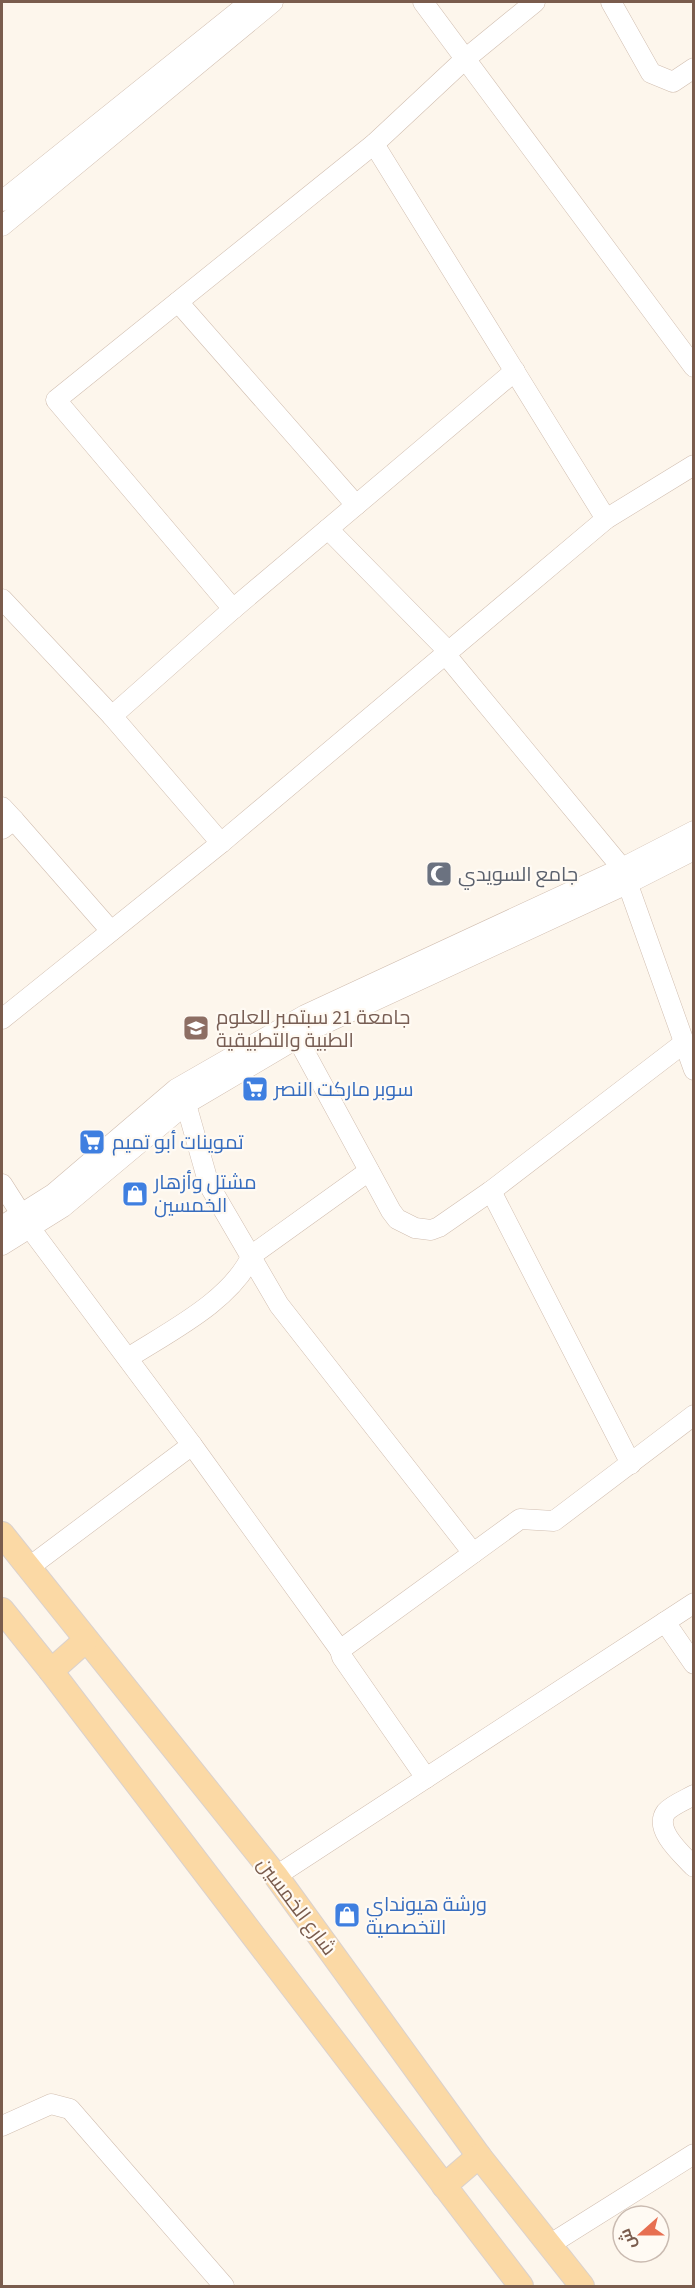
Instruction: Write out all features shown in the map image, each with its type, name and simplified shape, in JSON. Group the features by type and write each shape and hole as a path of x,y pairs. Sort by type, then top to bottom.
{"main road":[{"name":"شارع الخمسين","path":"2,1534 85,1641 276,1876 479,2156 582,2286"},
{"path":"2,1610 521,2286"},
{"path":"51,1671 85,1641"},
{"path":"444,2186 479,2156"}],"street":[{"path":"2,201 250,2"},
{"path":"2,226 273,2"},
{"path":"423,2 693,367"},
{"path":"233,609 56,400 374,144 464,60 535,2"},
{"path":"611,2 651,73 673,82 693,68"},
{"path":"374,144 606,519"},
{"path":"178,302 356,505"},
{"path":"112,716 233,609 515,371"},
{"path":"2,1020 221,843 606,519 693,465"},
{"path":"328,529 447,654 625,875 693,1070"},
{"path":"2,599 112,716 221,843"},
{"path":"6,818 111,931"},
{"path":"2,1226 26,1221 63,1207 186,1104 297,1038 625,875 693,831"},
{"path":"2,1245 53,1194 176,1089 305,1015 625,875 693,850"},
{"path":"297,1038 397,1219 422,1230 439,1227 491,1191 684,1043"},
{"path":"186,1104 209,1185 252,1255 279,1305 473,1553"},
{"path":"128,1358 229,1290 246,1269 252,1255 369,1171"},
{"path":"2,1184 26,1221 340,1650 426,1778"},
{"path":"491,1191 631,1464"},
{"path":"340,1650 520,1519 554,1521 631,1464 693,1414"},
{"path":"28,1568 192,1445"},
{"path":"276,1876 693,1603"},
{"path":"665,1622 693,1664"},
{"path":"693,1794 667,1810 664,1816 664,1831 693,1867"},
{"path":"2,2126 51,2104 70,2109 224,2286"},
{"path":"549,2245 693,2154"}],"place":[{"name":"جامع السويدي","path":"439,874"},
{"name":"جامعة 21 سبتمبر للعلوم الطبية والتطبيقية","path":"196,1028"},
{"name":"سوبر ماركت النصر","path":"255,1089"},
{"name":"تموينات أبو تميم","path":"92,1142"},
{"name":"مشتل وأزهار الخمسين","path":"135,1194"},
{"name":"ورشة هيونداي التخصصية","path":"347,1915"}]}
